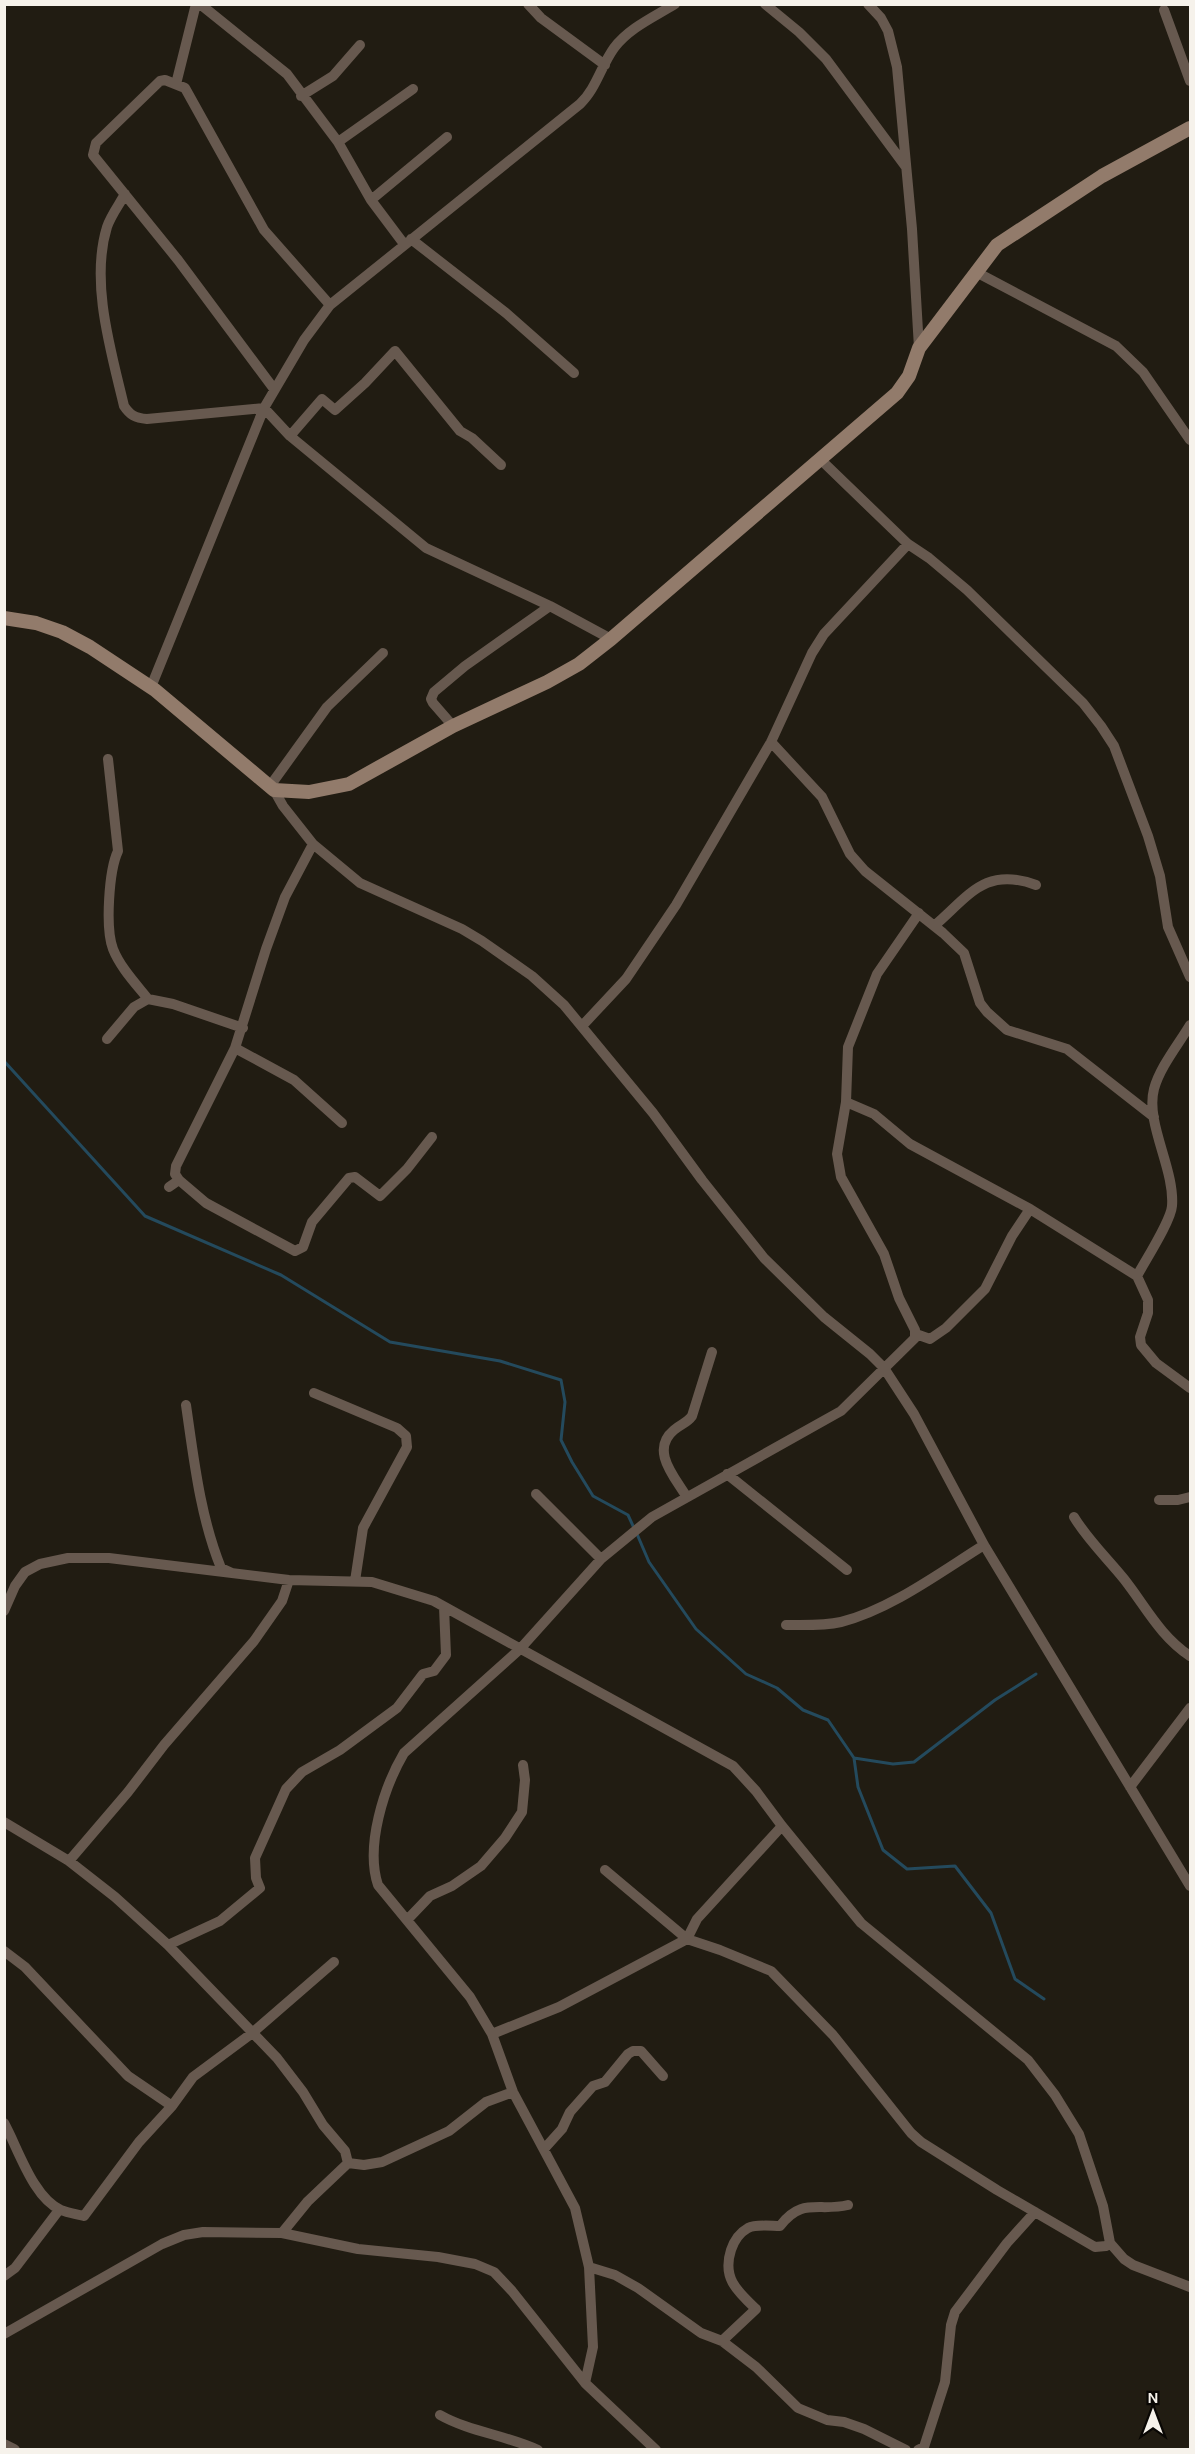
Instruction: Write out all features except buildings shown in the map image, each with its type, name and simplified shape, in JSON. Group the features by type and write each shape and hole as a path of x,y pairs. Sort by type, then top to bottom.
{"main road":[{"path":"8,618 36,623 62,632 151,687 272,788 309,792 349,784 453,726 579,664 897,393 909,376 919,348 997,245 1102,176 1191,128"}],"street":[{"path":"176,84 198,4 287,74 301,96 338,142 371,200 408,242 506,313 574,373"},
{"path":"528,4 541,18 605,65"},
{"path":"151,687 264,408 304,340 330,305 580,104 587,97 623,38 675,4"},
{"path":"765,4 826,58 906,168"},
{"path":"868,4 881,18 888,31 897,67 919,348"},
{"path":"1164,10 1191,81"},
{"path":"301,96 333,76 360,45"},
{"path":"274,390 178,260 93,155 96,143 160,81 165,80 185,88 264,230 330,305"},
{"path":"338,142 413,89"},
{"path":"371,200 447,137"},
{"path":"125,194 108,225 104,240 102,271 104,316 124,406 128,413 136,418 147,419 264,408"},
{"path":"975,272 1116,346 1143,372 1191,440"},
{"path":"290,436 322,399 335,410 366,383 395,351 460,431 472,438 501,465"},
{"path":"264,408 290,436 426,548 550,606 611,639"},
{"path":"820,459 908,544 929,558 967,590 1083,703 1101,726 1114,746 1148,836 1160,876 1168,927 1191,977"},
{"path":"582,1026 626,979 647,950 771,742 812,653 824,634 908,544"},
{"path":"453,726 433,703 431,699 434,692 465,666 550,606"},
{"path":"383,653 327,707 272,788 283,806 313,844 360,883 462,929 532,976 564,1005 653,1113 702,1180 764,1258 824,1317 884,1368 914,1414 984,1545 1191,1886"},
{"path":"771,742 822,797 850,854 865,871 919,913 964,953 980,1003 997,1022 1021,1036 1067,1049 1154,1117"},
{"path":"108,759 118,851 110,881 110,935 118,959 148,999 172,1004 243,1028"},
{"path":"313,844 285,897 266,949 236,1048 176,1166 175,1174 178,1180 206,1203 295,1251 303,1247 312,1222 349,1178 355,1177 380,1196 407,1169 432,1137"},
{"path":"934,926 987,882 1007,877 1036,885"},
{"path":"919,913 877,974 857,1020 855,1033 848,1047 846,1102 837,1154 841,1177 884,1254 899,1298 916,1334 930,1339 946,1328 985,1289 1012,1236 1030,1209"},
{"path":"107,1039 134,1007 148,999"},
{"path":"1137,1276 1172,1208 1166,1159 1154,1117 1155,1086 1191,1025"},
{"path":"236,1048 294,1080 342,1123"},
{"path":"846,1102 865,1109 910,1144 1030,1209 1137,1276 1148,1300 1148,1313 1140,1337 1141,1345 1156,1363 1191,1388"},
{"path":"169,1187 178,1180"},
{"path":"585,2383 593,2347 589,2267 575,2208 513,2092 492,2034 470,1997 378,1885 373,1871 373,1857 381,1810 393,1771 404,1753 520,1649 601,1559 652,1517 686,1496 841,1411 912,1342 916,1334"},
{"path":"686,1496 663,1458 664,1443 674,1430 686,1424 692,1416 712,1352"},
{"path":"314,1393 397,1428 405,1436 407,1447 363,1528 355,1581"},
{"path":"186,1405 197,1480 211,1542 221,1568 235,1575"},
{"path":"727,1474 847,1570"},
{"path":"536,1494 601,1559"},
{"path":"1159,1500 1191,1497"},
{"path":"1074,1517 1088,1539 1103,1552 1161,1632 1175,1646 1191,1656"},
{"path":"786,1625 842,1622 897,1599 984,1545"},
{"path":"4,1611 15,1586 25,1572 40,1564 68,1558 109,1558 235,1575 288,1580 355,1581 384,1585 434,1601 733,1766 756,1791 861,1923 1028,2060 1040,2074 1079,2134 1103,2206 1110,2243 1124,2259 1133,2265 1191,2287"},
{"path":"69,1861 128,1792 164,1744 254,1641 282,1601 288,1580"},
{"path":"168,1945 220,1921 260,1888 255,1878 255,1858 286,1789 302,1772 340,1750 389,1714 423,1674 434,1671 446,1655 444,1608"},
{"path":"1130,1787 1191,1708"},
{"path":"408,1919 430,1896 452,1886 481,1866 505,1838 522,1812 525,1780 523,1765"},
{"path":"4,1822 69,1861 115,1897 168,1945 251,2034 277,2058 303,2092 323,2125 345,2151 348,2163"},
{"path":"492,2034 559,2007 687,1939 697,1919 782,1826"},
{"path":"606,1870 687,1939 771,1971 833,2035 911,2133 997,2190 1095,2247 1106,2246 1110,2243"},
{"path":"4,1951 25,1967 128,2076 172,2106"},
{"path":"4,2123 32,2180 45,2198 59,2210 84,2216 139,2142 172,2106 193,2076 251,2034 333,1962"},
{"path":"544,2149 562,2129 570,2112 593,2086 605,2082 628,2054 640,2051 663,2076"},
{"path":"348,2163 364,2165 382,2162 449,2131 486,2102 513,2092"},
{"path":"282,2233 308,2201 348,2163"},
{"path":"722,2341 756,2309 736,2291 730,2280 728,2263 738,2236 749,2227 780,2226 787,2216 806,2206 848,2205"},
{"path":"4,2276 15,2268 59,2210"},
{"path":"918,2450 924,2447 945,2382 951,2325 955,2312 1007,2243 1035,2211"},
{"path":"4,2334 152,2250 184,2235 220,2231 282,2233 358,2249 447,2259 475,2264 494,2272 512,2291 585,2383 650,2448"},
{"path":"589,2267 615,2275 638,2288 701,2333 722,2341 756,2367 798,2408 827,2420 844,2422 864,2429 906,2450"},
{"path":"440,2415 454,2423 509,2437 538,2450"},
{"path":"4,2445 14,2450"}],"waterway":[{"path":"4,1061 145,1216 281,1275 390,1342 500,1361 561,1380 565,1402 561,1440 593,1496 628,1515 634,1528"},
{"path":"637,1534 649,1562 696,1629 746,1674 777,1688 803,1710 828,1720 854,1758 858,1787 883,1850 907,1869 955,1866 991,1913 1015,1979 1044,1999"},
{"path":"854,1758 893,1764 914,1762 995,1700 1036,1674"}]}
